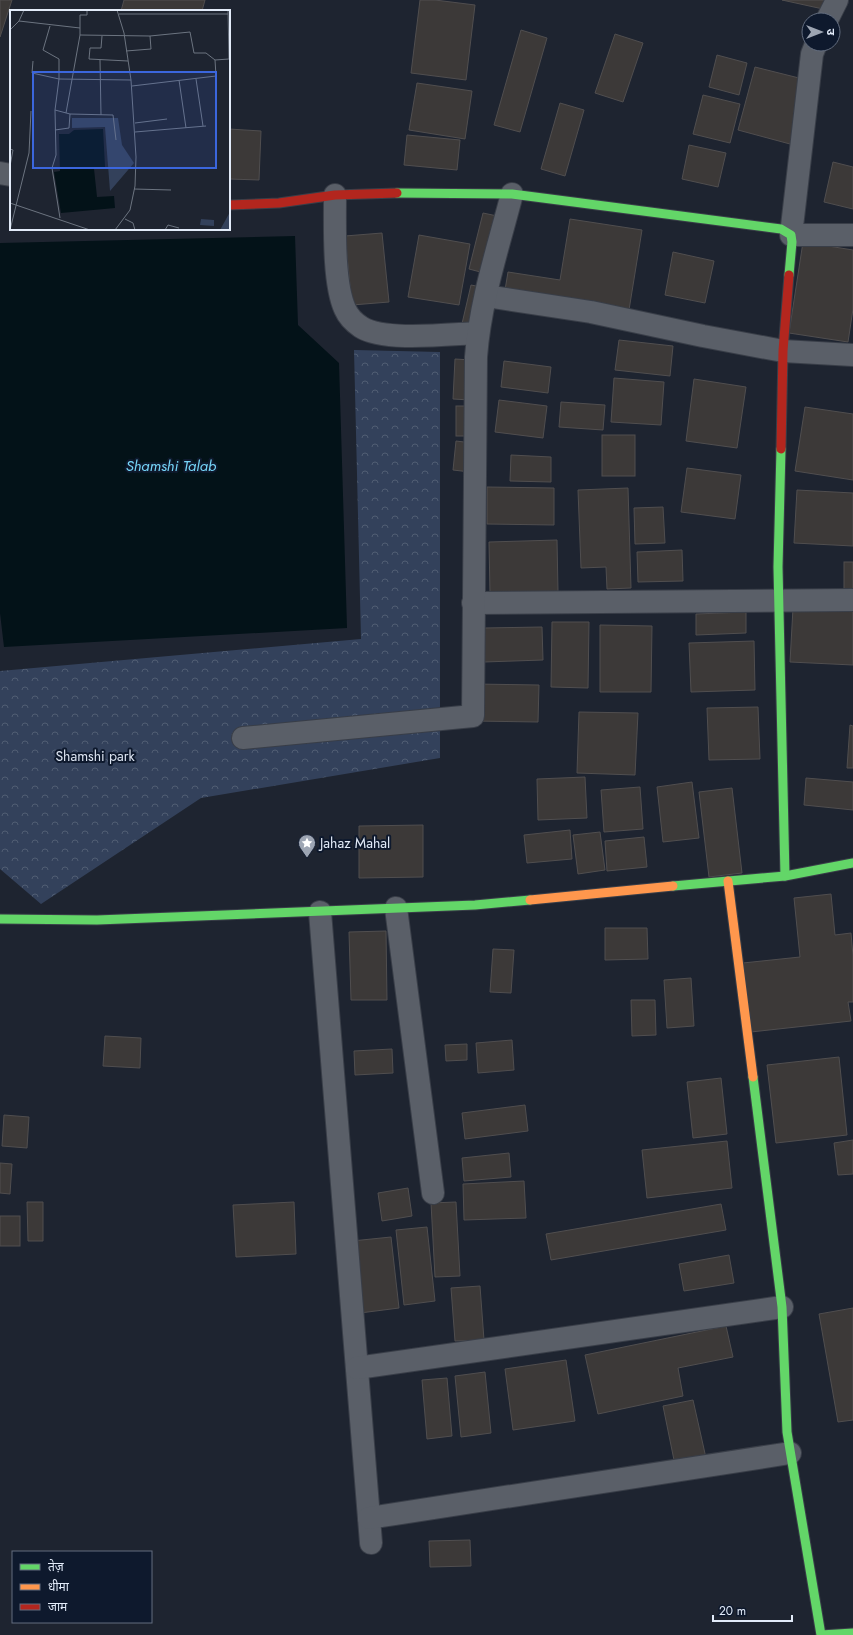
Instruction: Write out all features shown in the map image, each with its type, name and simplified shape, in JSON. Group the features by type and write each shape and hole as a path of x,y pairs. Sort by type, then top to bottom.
{"street":[{"path":"831,12 837,0"},
{"path":"785,876 778,601 784,351 792,242 791,235 813,52"},
{"path":"0,173 10,175"},
{"path":"230,205 279,203 335,195 407,193 512,194 781,228 791,235 853,235"},
{"path":"243,738 473,716 476,357 478,333 486,296 512,194"},
{"path":"335,195 338,283 345,309 353,320 362,328 384,334 413,336 478,333"},
{"path":"486,296 592,312 703,336 784,351 853,355"},
{"path":"473,604 853,600"},
{"path":"0,918 97,920 475,905 785,876 853,863"},
{"path":"728,881 782,1307 786,1432 821,1634 853,1633"},
{"path":"396,908 433,1193"},
{"path":"320,912 371,1543"},
{"path":"357,1368 782,1307"},
{"path":"369,1518 790,1453"}],"green space":[{"name":"Shamshi park","path":"354,350 440,352 440,758 201,798 41,904 0,869 0,671 361,639"}],"water":[{"name":"Shamshi Talab","path":"295,236 298,325 339,363 347,628 4,647 0,613 0,243"}],"building":[{"path":"0,0 12,0 0,37"},
{"path":"124,0 205,0 202,10 121,10"},
{"path":"420,0 435,0 475,5 466,80 411,73"},
{"path":"782,0 825,0 823,9"},
{"path":"521,30 547,38 520,132 494,125"},
{"path":"615,34 643,43 623,102 595,93"},
{"path":"717,55 747,63 739,95 709,87"},
{"path":"755,67 807,80 790,144 738,130"},
{"path":"417,83 472,91 465,139 409,130"},
{"path":"703,95 740,104 730,143 693,134"},
{"path":"560,103 584,110 565,176 541,169"},
{"path":"230,129 261,131 259,180 230,179"},
{"path":"407,135 460,140 457,170 404,165"},
{"path":"689,145 726,153 718,187 682,179"},
{"path":"833,162 853,167 853,209 824,202"},
{"path":"483,213 502,217 488,274 469,269"},
{"path":"570,219 642,230 629,310 505,290 508,272 560,280"},
{"path":"382,233 389,302 352,305 345,236"},
{"path":"419,235 470,244 459,305 408,297"},
{"path":"803,242 853,250 853,309 848,342 789,333"},
{"path":"673,252 714,261 705,303 665,295"},
{"path":"471,285 486,288 476,332 461,328"},
{"path":"619,340 673,346 670,376 615,370"},
{"path":"455,359 472,360 470,400 453,399"},
{"path":"504,361 551,367 548,393 501,387"},
{"path":"614,378 664,382 661,425 611,422"},
{"path":"694,379 746,387 737,448 686,441"},
{"path":"499,400 547,406 543,438 495,432"},
{"path":"561,402 605,405 603,430 559,427"},
{"path":"456,406 471,406 471,436 456,436"},
{"path":"805,407 853,414 853,480 795,471"},
{"path":"602,435 635,435 635,476 602,476"},
{"path":"456,441 472,443 470,472 453,470"},
{"path":"511,455 551,457 551,482 510,481"},
{"path":"687,468 741,475 735,519 681,512"},
{"path":"487,487 554,488 554,525 487,524"},
{"path":"628,488 631,588 607,589 606,567 581,568 578,490"},
{"path":"797,490 853,493 853,546 794,543"},
{"path":"663,507 665,543 635,544 634,508"},
{"path":"557,540 558,592 490,593 489,542"},
{"path":"682,550 683,581 638,582 637,552"},
{"path":"844,562 853,562 853,592 844,592"},
{"path":"793,608 853,610 853,665 790,662"},
{"path":"746,612 746,633 696,635 696,614"},
{"path":"552,622 589,622 588,688 551,687"},
{"path":"600,625 652,626 651,692 600,692"},
{"path":"542,627 543,660 484,662 484,628"},
{"path":"754,641 755,690 691,692 689,643"},
{"path":"475,684 539,685 538,722 474,721"},
{"path":"758,707 760,759 709,760 707,708"},
{"path":"579,712 638,713 635,775 577,773"},
{"path":"850,725 853,726 853,768 847,768"},
{"path":"585,777 587,818 538,820 537,779"},
{"path":"806,778 853,782 853,810 804,805"},
{"path":"692,782 699,838 663,842 657,787"},
{"path":"640,787 643,829 604,832 601,790"},
{"path":"732,788 742,873 709,877 699,792"},
{"path":"423,825 423,877 359,878 359,826"},
{"path":"570,830 572,859 527,863 524,835"},
{"path":"600,832 605,870 578,874 573,835"},
{"path":"644,837 647,867 607,871 605,841"},
{"path":"831,894 835,935 851,933 853,956 853,1002 848,1002 851,1021 751,1032 743,963 800,957 794,898"},
{"path":"605,928 647,928 648,959 605,960"},
{"path":"386,931 387,1000 351,1000 349,932"},
{"path":"493,949 514,950 511,993 490,992"},
{"path":"691,978 694,1026 667,1028 664,980"},
{"path":"631,1000 655,1000 656,1035 632,1036"},
{"path":"105,1036 141,1038 140,1068 103,1066"},
{"path":"512,1040 514,1070 478,1073 476,1043"},
{"path":"467,1044 467,1060 446,1061 445,1045"},
{"path":"392,1049 393,1073 355,1075 354,1051"},
{"path":"839,1057 847,1135 776,1143 767,1065"},
{"path":"721,1078 727,1134 693,1138 687,1082"},
{"path":"525,1105 528,1131 465,1139 462,1113"},
{"path":"4,1115 29,1117 27,1148 2,1146"},
{"path":"853,1140 853,1174 838,1175 834,1143"},
{"path":"727,1141 732,1188 647,1198 642,1150"},
{"path":"509,1153 511,1177 464,1181 462,1158"},
{"path":"0,1163 12,1164 10,1194 0,1193"},
{"path":"524,1181 526,1218 464,1220 463,1184"},
{"path":"408,1188 412,1216 382,1221 378,1193"},
{"path":"27,1202 43,1202 43,1241 28,1241"},
{"path":"294,1202 296,1254 236,1257 233,1205"},
{"path":"456,1202 460,1276 435,1277 431,1203"},
{"path":"721,1204 726,1230 551,1260 546,1234"},
{"path":"0,1216 20,1216 20,1246 0,1246"},
{"path":"427,1227 435,1301 404,1305 396,1230"},
{"path":"391,1237 399,1308 360,1313 352,1241"},
{"path":"729,1255 734,1283 684,1291 679,1264"},
{"path":"480,1286 484,1340 455,1341 451,1288"},
{"path":"853,1308 853,1420 838,1422 819,1314"},
{"path":"726,1326 733,1357 678,1368 683,1396 598,1414 585,1355"},
{"path":"566,1360 575,1421 513,1430 505,1369"},
{"path":"485,1372 491,1433 461,1437 455,1376"},
{"path":"447,1378 452,1436 427,1439 422,1380"},
{"path":"693,1400 706,1458 675,1465 663,1406"},
{"path":"470,1540 471,1566 430,1567 429,1541"}],"traffic: fast":[{"path":"397,193 512,194 781,229 791,235 792,242 789,275"},
{"path":"781,449 778,567 785,876"},
{"path":"673,886 785,876 853,863"},
{"path":"0,919 97,920 475,905 530,900"},
{"path":"753,1077 782,1307 787,1432 821,1635 853,1633"}],"traffic: slow":[{"path":"728,881 753,1077"},
{"path":"530,900 673,886"}],"traffic: jam":[{"path":"230,205 279,203 335,195 397,193"},
{"path":"781,449 783,351 789,275"}],"place":[{"name":"Jahaz Mahal","path":"307,858"}]}
